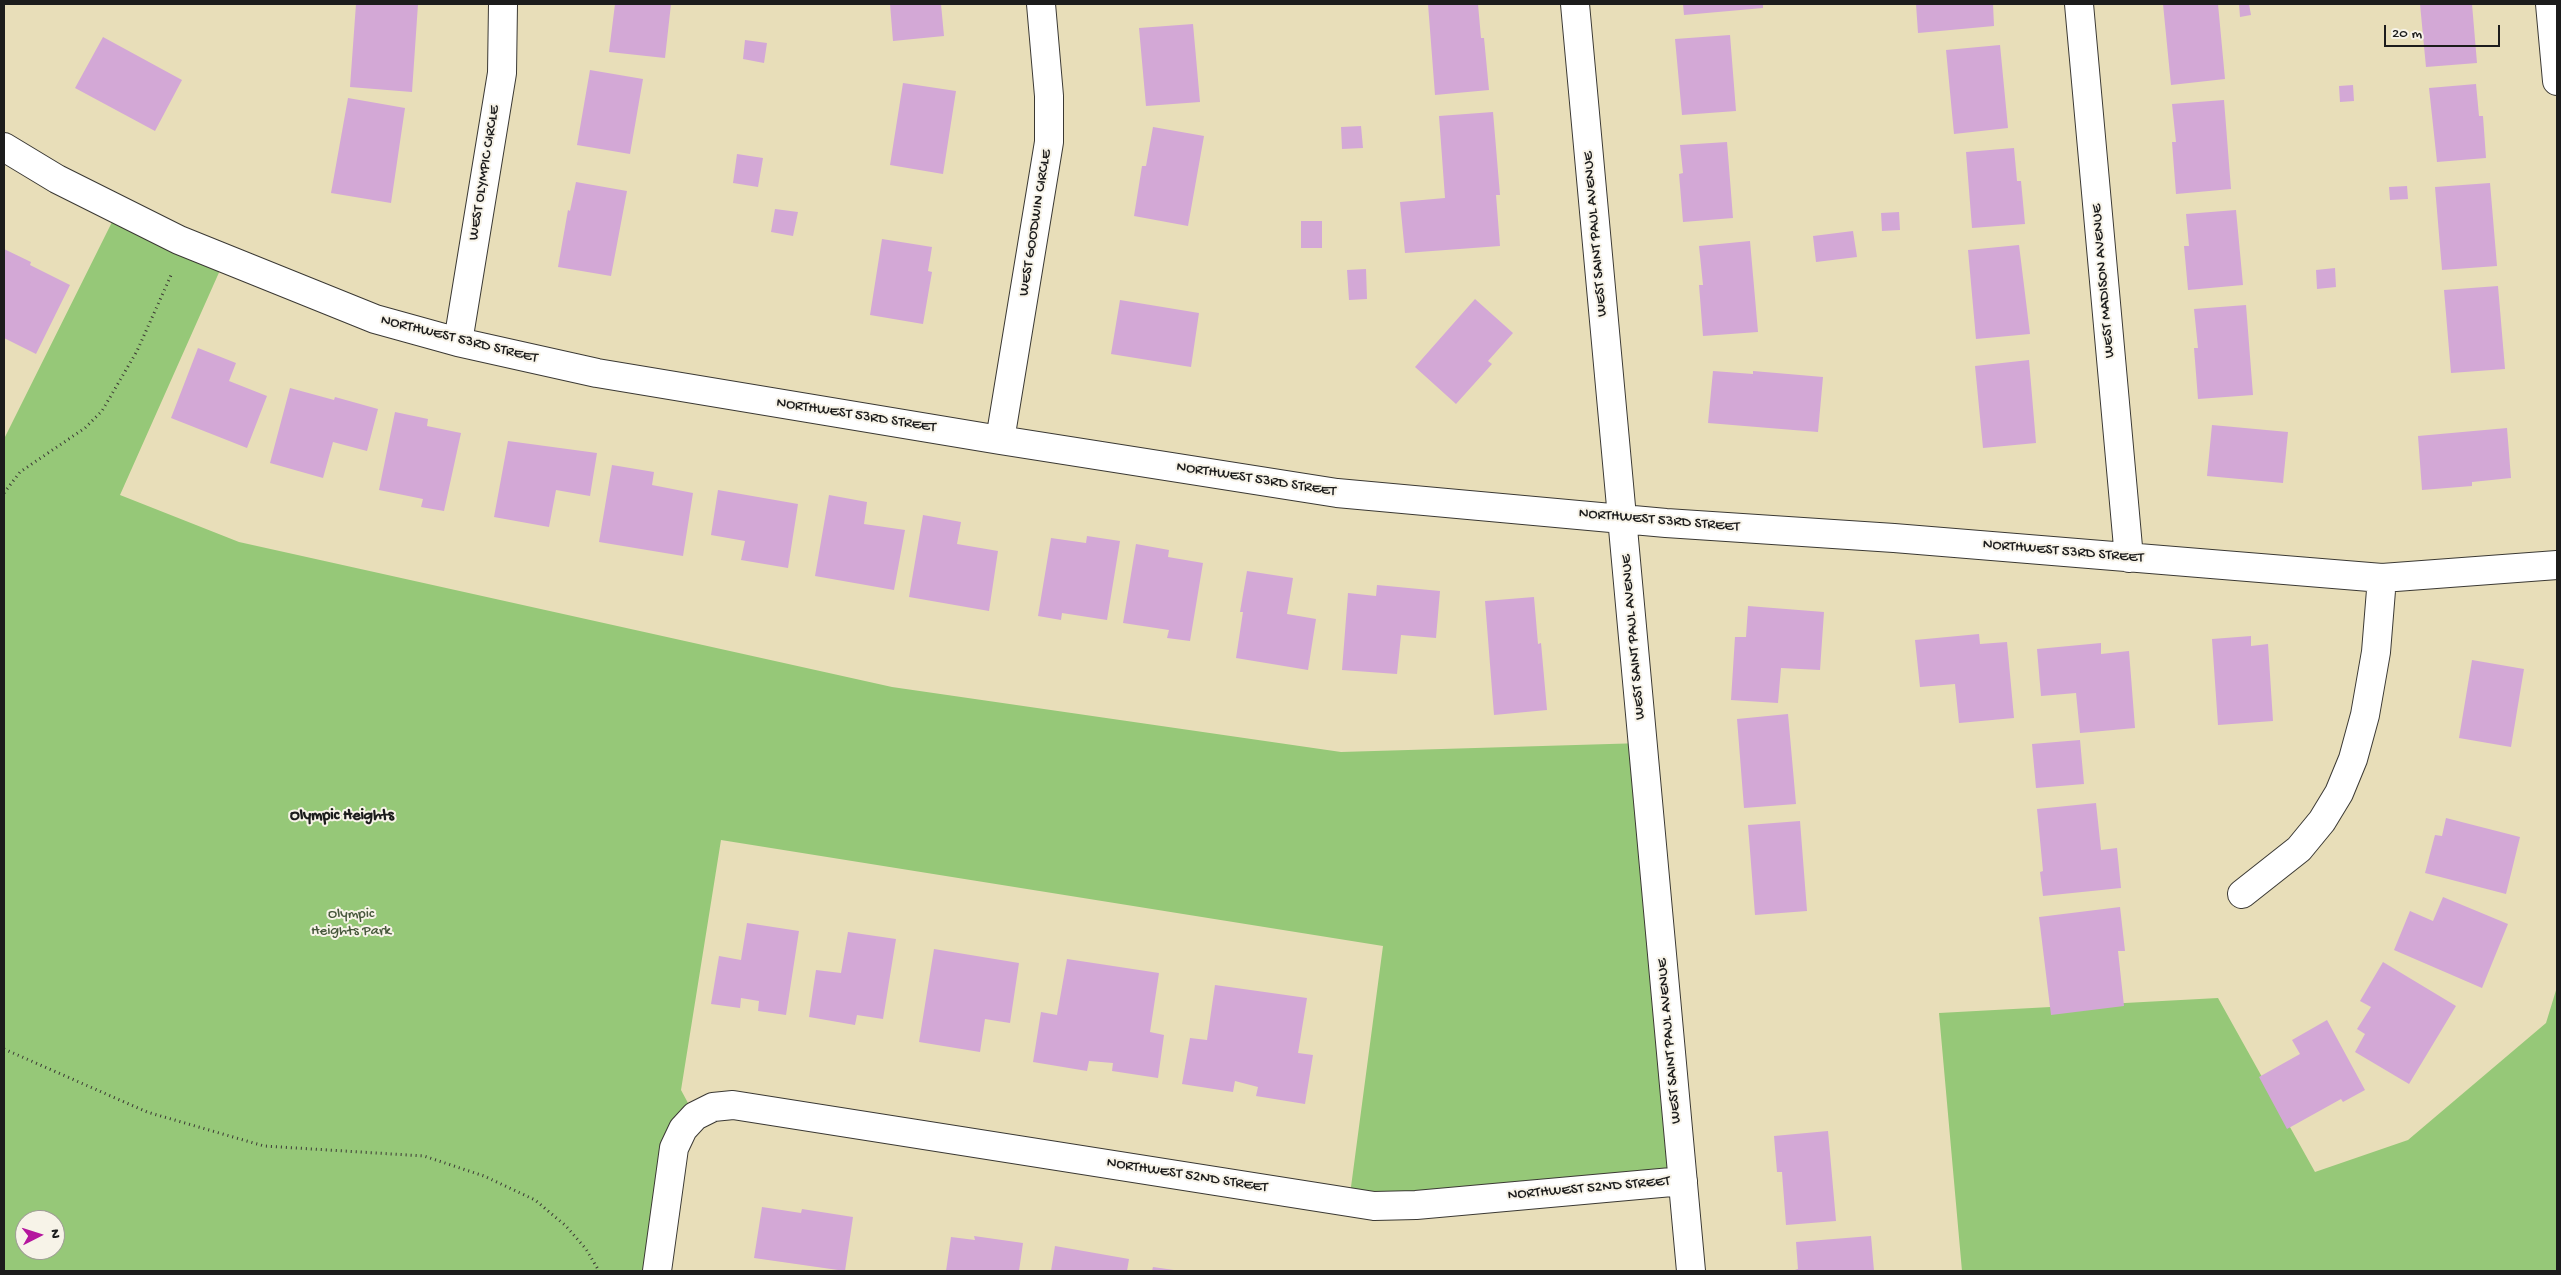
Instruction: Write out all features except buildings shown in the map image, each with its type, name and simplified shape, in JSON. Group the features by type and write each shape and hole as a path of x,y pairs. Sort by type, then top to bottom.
{"street":[{"name":"WEST OLYMPIC CIRCLE","path":"458,342 502,73 503,4"},
{"name":"WEST GOODWIN CIRCLE","path":"1000,440 1049,142 1049,96 1041,4"},
{"name":"WEST SAINT PAUL AVENUE","path":"1575,4 1624,518 1691,1271"},
{"name":"WEST MADISON AVENUE","path":"2079,4 2129,558"},
{"path":"2550,4 2557,81"},
{"name":"NORTHWEST 53RD STREET","path":"4,147 57,179 185,243 375,319 458,342 597,374 1000,440 1337,493 1624,518 2382,578 2557,565"},
{"path":"2242,894 2299,849 2322,821 2339,793 2353,759 2364,715 2376,652 2382,578"},
{"name":"NORTHWEST 52ND STREET","path":"657,1271 674,1148 683,1129 695,1116 712,1107 733,1105 1374,1206 1416,1205 1683,1180"}],"path":[{"path":"4,493 20,472 85,428 102,411 137,352 185,243"},
{"path":"4,1050 147,1112 264,1146 424,1156 484,1176 535,1200 586,1249 599,1271"}],"green space":[{"name":"Olympic Heights Park","path":"118,210 225,259 120,495 239,542 892,687 1341,752 1643,743 1683,1181 1349,1202 1383,946 721,840 681,1090 695,1116 657,1271 4,1271 4,439"},
{"path":"2557,987 2557,1271 1962,1271 1939,1013 2218,998 2315,1172 2408,1140 2546,1023"}],"district":[{"name":"Olympic Heights","path":"342,817"}]}
